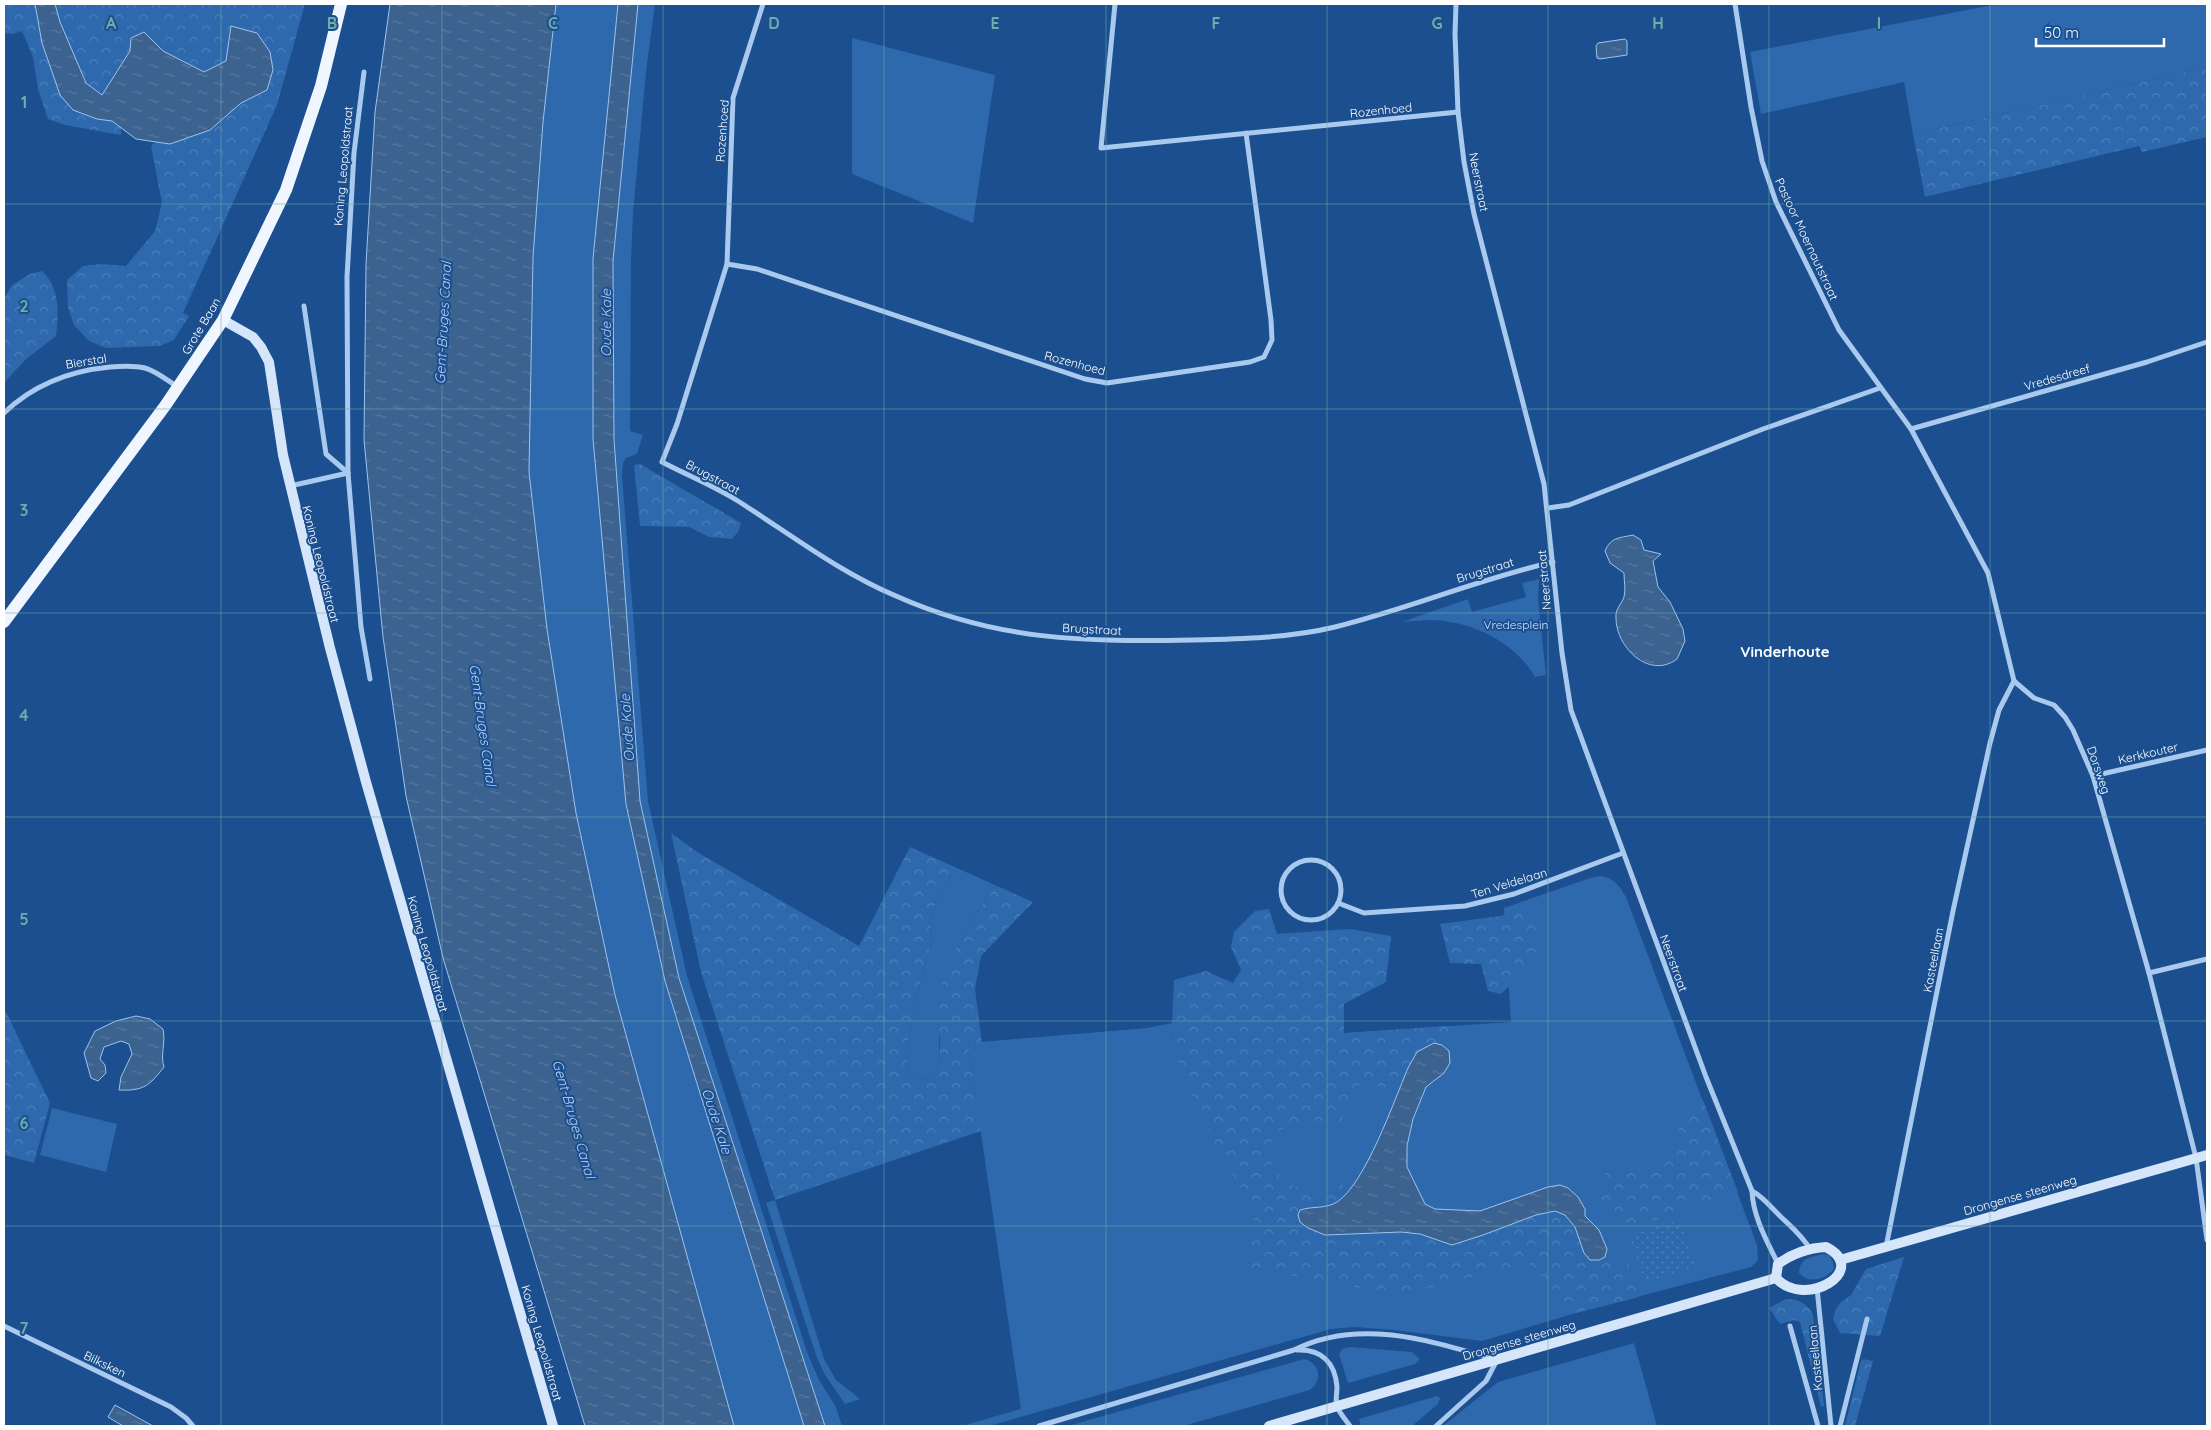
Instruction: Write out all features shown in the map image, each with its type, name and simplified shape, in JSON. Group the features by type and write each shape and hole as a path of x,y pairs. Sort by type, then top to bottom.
{"main road":[{"name":"Grote Baan","path":"4,622 178,388 223,320 286,190 321,86 341,4"}],"street":[{"name":"Rozenhoed","path":"662,462 677,424 727,264 733,98 763,4"},
{"name":"Rozenhoed","path":"1115,4 1101,148 1458,112"},
{"name":"Neerstraat","path":"1456,4 1455,34 1458,112 1464,162 1474,214 1544,484 1562,653 1571,710 1703,1068 1752,1191 1752,1205 1778,1264"},
{"name":"Pastoor Moernautstraat","path":"1735,4 1751,107 1762,161 1776,202 1810,276 1839,330 1911,430"},
{"name":"Koning Leopoldstraat","path":"364,72 354,153 347,277 348,473 361,627 370,679"},
{"name":"Rozenhoed","path":"727,264 757,269 1086,380 1107,383 1250,362 1264,357 1272,340 1271,320 1246,133"},
{"path":"304,306 326,454 348,473"},
{"name":"Koning Leopoldstraat","path":"223,320 254,338 262,347 269,362 283,455 327,639 366,782 553,1426"},
{"name":"Vredesdreef","path":"1911,430 2147,362 2207,342"},
{"name":"Bierstal","path":"4,414 40,386 62,375 85,369 126,366 145,368 178,388"},
{"path":"1548,508 1569,505 1763,429 1880,388"},
{"path":"1911,430 1988,573 2014,681"},
{"name":"Brugstraat","path":"662,462 735,499 849,573 895,596 979,626 1020,634 1103,641 1220,639 1299,634 1334,627 1519,570 1553,562"},
{"path":"290,486 348,473"},
{"name":"Dorsweg","path":"2014,681 2034,698 2054,706 2065,717 2073,730 2093,776 2149,973 2196,1158 2207,1240"},
{"name":"Kasteellaan","path":"1886,1247 1953,911 1986,761 1999,710 2014,681"},
{"name":"Kerkkouter","path":"2093,776 2207,750"},
{"name":"Ten Veldelaan","path":"1338,903 1364,913 1465,906 1514,894 1623,854"},
{"path":"1314,860 1324,863 1338,877 1341,887 1338,903 1324,917 1314,920 1295,915 1287,908 1283,899 1281,889 1285,876 1291,868 1300,862 1314,860"},
{"path":"2149,973 2207,959"},
{"name":"Drongense steenweg","path":"1840,1260 2207,1155"},
{"name":"Neerstraat","path":"1752,1191 1764,1198 1800,1234 1810,1249"},
{"path":"1826,1246 1834,1251 1840,1260 1840,1271 1835,1281 1817,1288 1794,1289 1781,1284 1776,1278 1778,1264 1792,1255 1810,1249 1826,1246"},
{"name":"Drongense steenweg","path":"1269,1426 1776,1278"},
{"name":"Kasteellaan","path":"1817,1288 1831,1426"},
{"path":"1840,1426 1867,1319"},
{"name":"Bilksken","path":"4,1326 171,1407 193,1426"},
{"path":"1790,1326 1818,1426"},
{"path":"1039,1426 1294,1350 1312,1341 1343,1334 1378,1334 1427,1340 1497,1360 1486,1381 1436,1426"},
{"path":"1294,1350 1308,1350 1320,1354 1330,1362 1334,1372 1337,1406 1350,1426"}],"green space":[{"path":"4,4 305,4 277,105 183,313 189,316 174,340 160,346 106,348 89,341 74,325 68,308 67,280 83,266 101,264 126,266 155,231 162,203 151,146 158,139 121,107 121,135 65,125 48,119 38,89 33,57 22,31 13,34 4,33"},
{"path":"556,4 618,4 593,259 593,439 626,804 665,981 804,1426 734,1426 615,995 576,813 547,629 529,472 533,257 543,122"},
{"path":"638,4 655,4 646,72 633,213 631,261 630,431 643,435 637,454 626,458 623,463 622,476 648,801 687,976 807,1352 819,1380 836,1407 842,1426 825,1426 679,978 640,801 614,439 613,261"},
{"path":"1998,4 2207,4 2207,67 1913,134 1904,82 1761,114 1750,52"},
{"path":"852,38 995,75 973,223 852,174"},
{"path":"2207,67 2207,137 2142,152 2139,146 1925,197 1913,134"},
{"path":"42,271 52,285 57,301 58,319 56,336 25,360 4,383 4,299 12,285 30,274"},
{"path":"640,464 741,523 738,532 732,539 709,537 689,527 640,526 634,465"},
{"name":"Vredesplein","path":"1539,579 1538,599 1546,675 1535,677 1527,665 1504,644 1478,630 1463,625 1433,620 1402,622 1468,599 1472,612 1526,597 1522,583"},
{"path":"671,833 697,852 859,946 910,847 957,868 937,897 931,920 932,939 917,996 906,1053 909,1075 916,1079 926,1080 934,1074 940,1059 940,987 959,941 995,885 1033,902 981,956 975,989 982,1043 968,1043 981,1131 775,1200 701,972"},
{"path":"957,868 995,885 959,941 939,1038 940,1059 934,1074 926,1080 916,1079 909,1075 906,1053 917,996 932,939 931,920 937,897"},
{"path":"1601,876 1616,883 1626,897 1757,1245 1758,1260 1751,1267 1576,1313 1482,1341 1394,1330 1355,1327 1331,1329 989,1426 962,1426 1021,1409 968,1043 1147,1028 1172,1023 1173,1040 1272,1038 1511,1022 1504,908 1590,878"},
{"path":"1540,906 1537,959 1501,994 1488,991 1481,964 1450,963 1440,924 1500,916"},
{"path":"1269,909 1277,934 1350,929 1391,936 1386,982 1344,1004 1344,1033 1448,1026 1449,1051 1442,1045 1417,1052 1399,1088 1357,1085 1341,1122 1310,1121 1273,1132 1271,1163 1284,1183 1316,1192 1341,1183 1348,1193 1330,1204 1309,1207 1325,1235 1401,1232 1420,1234 1446,1243 1483,1235 1536,1215 1555,1211 1565,1215 1575,1227 1581,1244 1599,1260 1605,1257 1628,1263 1639,1297 1576,1313 1529,1264 1399,1295 1244,1267 1250,1250 1255,1210 1224,1161 1182,1074 1173,1040 1174,980 1206,971 1233,983 1241,970 1231,947 1234,932 1255,911"},
{"path":"4,1008 50,1103 34,1163 4,1155"},
{"path":"1703,1100 1738,1192 1629,1229 1596,1201 1606,1172 1635,1172 1677,1155 1679,1114"},
{"path":"52,1108 117,1124 106,1172 40,1155"},
{"path":"775,1200 824,1359 836,1380 860,1399 845,1404 825,1375 817,1358 766,1203"},
{"path":"1679,1220 1697,1266 1645,1283 1629,1236"},
{"path":"1822,1254 1829,1255 1833,1262 1834,1269 1830,1273 1822,1278 1807,1279 1799,1273 1803,1261"},
{"path":"1904,1257 1880,1336 1840,1333 1833,1319 1836,1309 1841,1302 1851,1295 1866,1269"},
{"path":"1786,1299 1802,1302 1813,1315 1824,1406 1821,1407 1800,1322 1794,1320 1780,1324 1769,1308"},
{"path":"1634,1343 1657,1426 1443,1426 1498,1382"},
{"path":"1350,1347 1412,1352 1420,1359 1415,1364 1348,1383 1339,1354 1342,1349"},
{"path":"1304,1359 1314,1364 1318,1372 1317,1382 1310,1390 1183,1426 1068,1426"},
{"path":"1863,1359 1873,1361 1855,1426 1845,1426 1861,1361"},
{"path":"1437,1396 1440,1398 1438,1404 1412,1426 1361,1426 1359,1419"}],"water":[{"path":"35,4 55,4 60,22 86,83 102,95 130,51 131,38 144,32 163,51 204,72 226,61 231,26 257,33 270,52 273,70 267,90 241,103 210,130 170,144 136,139 112,121 97,119 73,110 60,95 42,43"},
{"name":"Gent-Bruges Canal","path":"390,4 556,4 543,122 533,257 529,472 547,629 576,813 615,995 734,1426 585,1426 443,958 406,796 383,637 364,440 366,264 375,112"},
{"name":"Oude Kale","path":"618,4 638,4 613,261 614,439 640,801 679,978 825,1426 804,1426 665,981 626,804 593,439 593,259"},
{"path":"1625,39 1627,41 1627,55 1597,58 1596,46 1598,43"},
{"path":"1633,535 1641,540 1644,550 1661,554 1653,561 1658,587 1670,602 1683,629 1685,641 1677,659 1666,664 1656,666 1645,663 1636,657 1628,649 1617,629 1617,610 1625,594 1624,573 1610,563 1605,551 1607,546 1613,541"},
{"path":"136,1016 150,1019 163,1029 164,1067 145,1086 134,1090 119,1090 121,1077 132,1054 129,1044 121,1041 104,1047 100,1059 105,1065 106,1073 98,1081 91,1078 84,1053 95,1031 116,1021"},
{"path":"1434,1043 1442,1045 1449,1051 1450,1063 1444,1073 1426,1087 1413,1119 1407,1146 1407,1167 1425,1204 1435,1209 1480,1211 1548,1187 1560,1185 1568,1188 1578,1197 1585,1209 1585,1216 1599,1230 1607,1249 1605,1257 1599,1260 1590,1260 1584,1253 1575,1227 1565,1215 1555,1211 1536,1215 1452,1245 1420,1234 1401,1232 1325,1235 1308,1228 1300,1222 1298,1215 1300,1210 1333,1204 1348,1192 1358,1178 1378,1141 1408,1068 1417,1052"},
{"path":"115,1405 153,1426 123,1426 108,1417"}],"district":[{"name":"Vinderhoute","path":"1785,651"}]}
